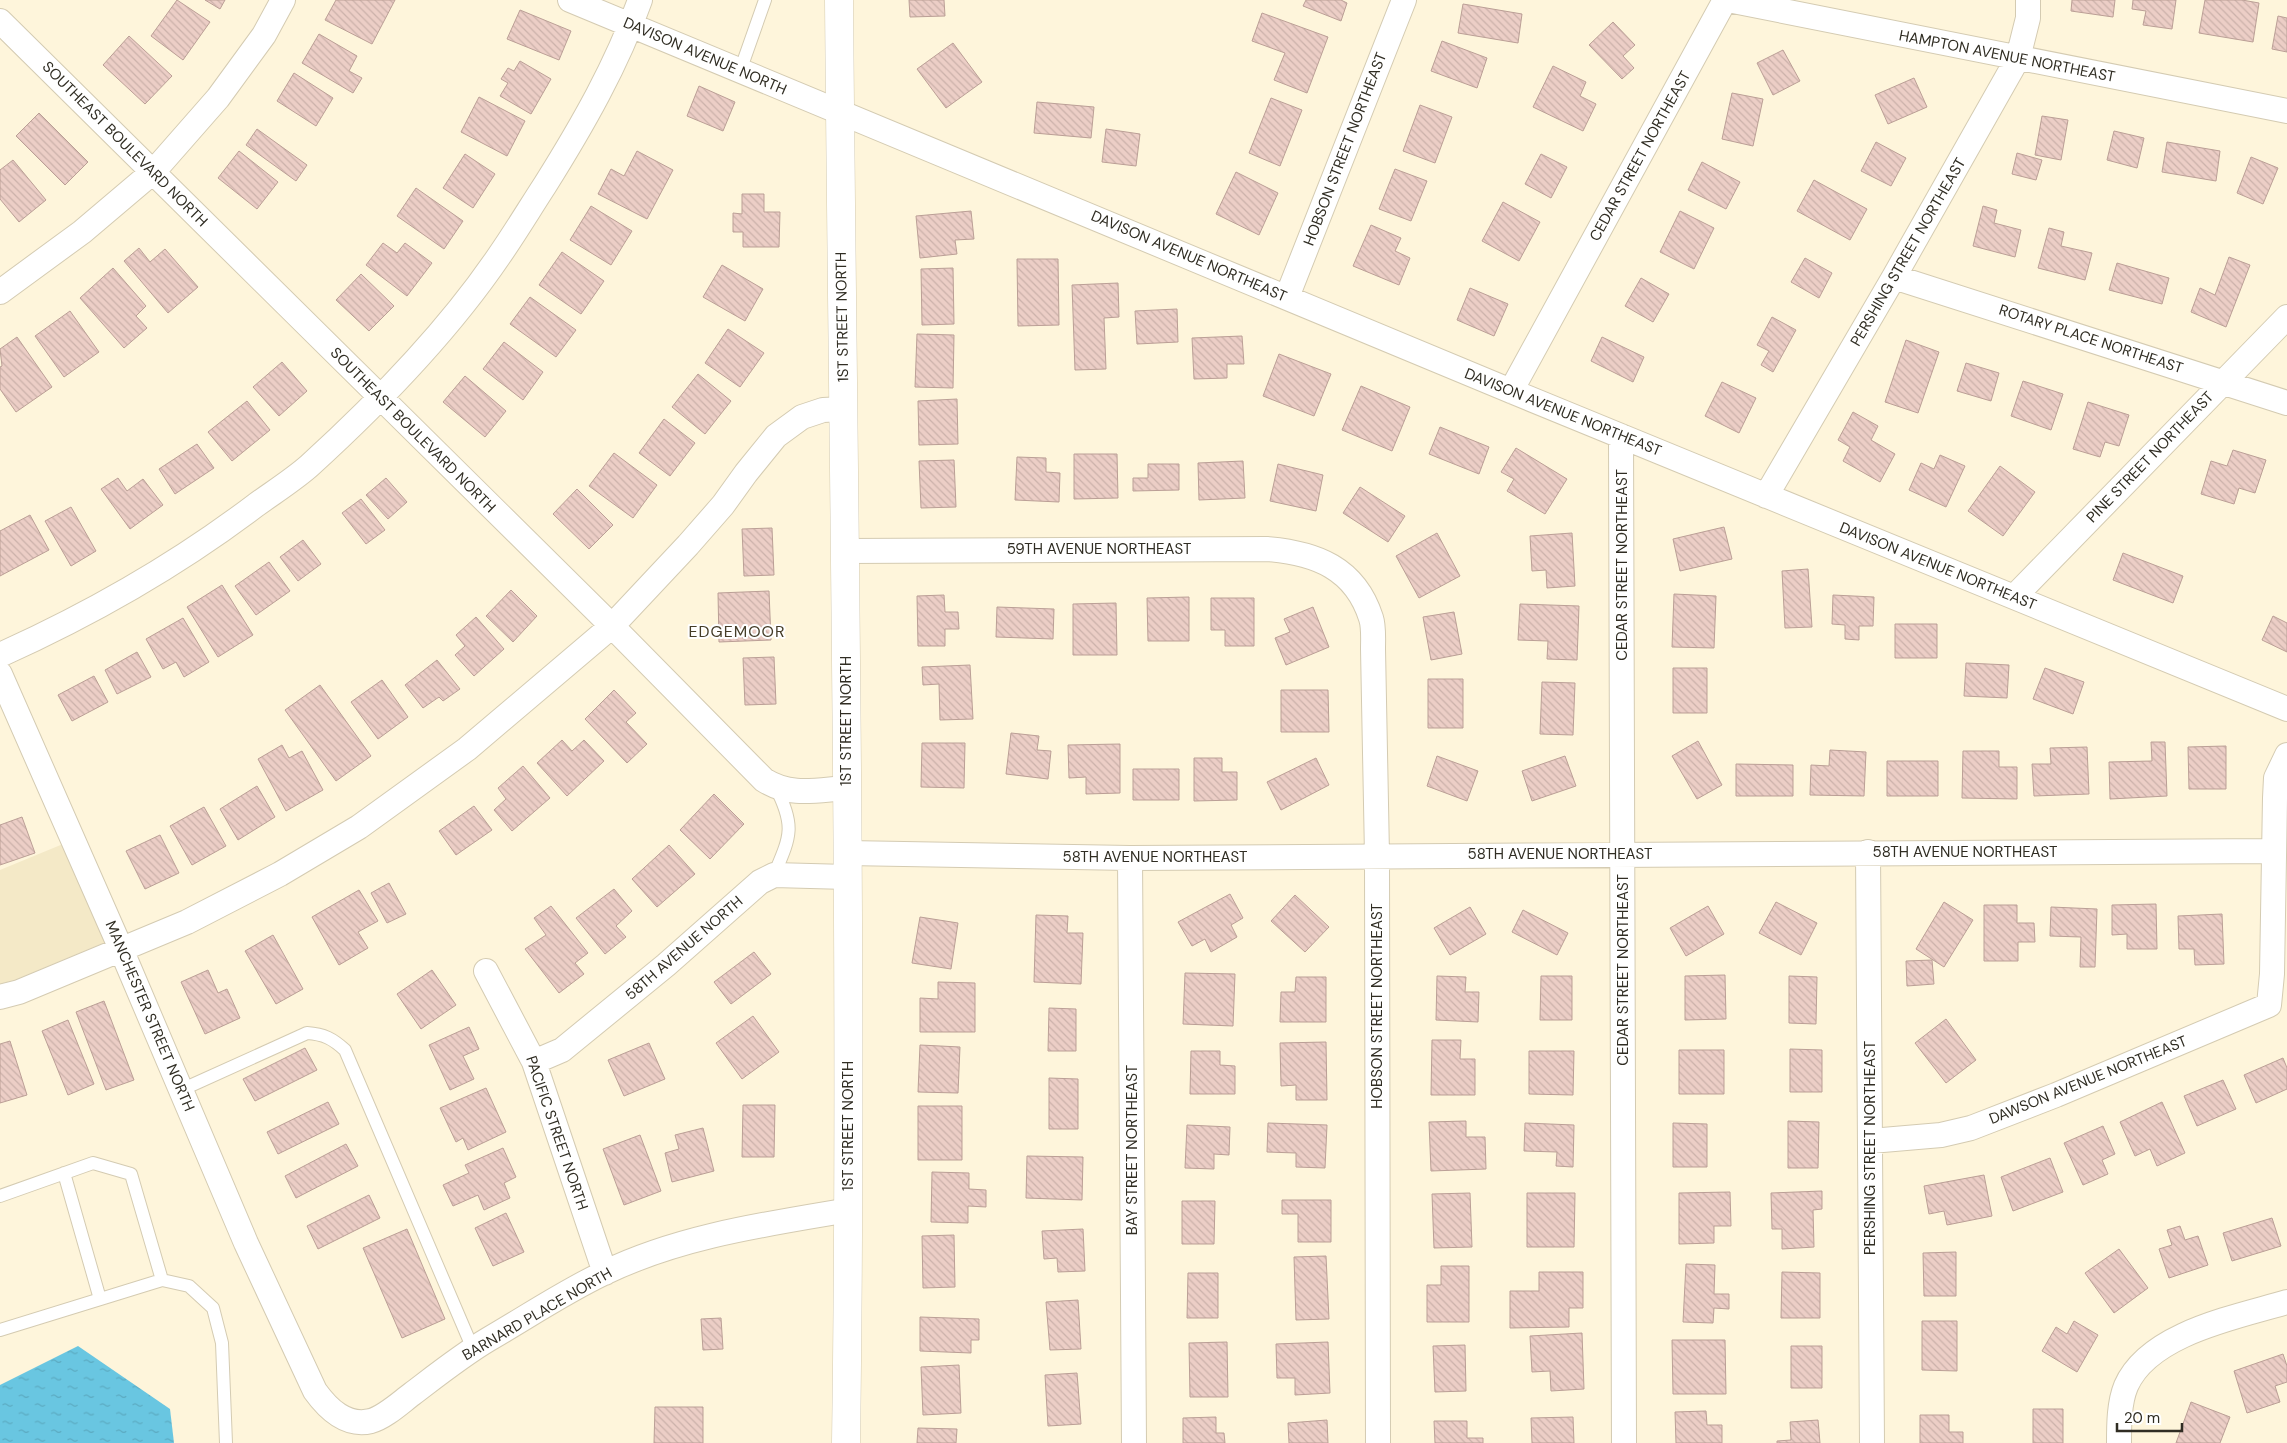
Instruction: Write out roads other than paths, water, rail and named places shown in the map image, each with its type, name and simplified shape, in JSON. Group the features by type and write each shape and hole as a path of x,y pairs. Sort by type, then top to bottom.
{"street":[{"path":"0,292 82,232 154,171 218,98 264,35 283,0"},
{"name":"DAVISON AVENUE NORTH","path":"570,0 840,113"},
{"path":"0,655 97,607 162,570 229,526 308,467 379,397 448,322 498,257 565,152 631,26 640,0"},
{"name":"1ST STREET NORTH","path":"839,0 846,551 849,1210 846,1443"},
{"name":"HOBSON STREET NORTHEAST","path":"1287,298 1404,0"},
{"name":"HAMPTON AVENUE NORTHEAST","path":"1726,0 2287,111"},
{"name":"CEDAR STREET NORTHEAST","path":"1511,391 1726,0"},
{"name":"PERSHING STREET NORTHEAST","path":"1766,496 1894,277 2018,58 2028,18 2028,0"},
{"name":"SOUTHEAST BOULEVARD NORTH","path":"0,21 154,171 379,397 612,626 764,780 776,788"},
{"name":"DAVISON AVENUE NORTHEAST","path":"840,113 1511,391 2287,709"},
{"name":"ROTARY PLACE NORTHEAST","path":"1894,277 2224,381 2287,403"},
{"name":"PINE STREET NORTHEAST","path":"2014,597 2287,317"},
{"path":"0,997 19,992 187,922 280,874 359,827 467,749 612,626 688,545 776,436 802,417 823,410 843,409"},
{"name":"CEDAR STREET NORTHEAST","path":"1621,436 1624,1443"},
{"name":"59TH AVENUE NORTHEAST","path":"846,551 1268,548 1296,551 1323,561 1347,576"},
{"name":"HOBSON STREET NORTHEAST","path":"1347,576 1363,598 1372,620 1377,855 1378,1443"},
{"name":"MANCHESTER STREET NORTH","path":"0,674 121,948 246,1243 300,1358"},
{"path":"2280,976 2273,852 2276,778 2287,755"},
{"path":"776,788 787,791 846,788"},
{"name":"PERSHING STREET NORTHEAST","path":"1868,852 1872,1443"},
{"name":"58TH AVENUE NORTHEAST","path":"846,865 1130,858 1377,855 2273,852"},
{"name":"BAY STREET NORTHEAST","path":"1130,858 1134,1443"},
{"path":"774,875 846,865"},
{"name":"58TH AVENUE NORTH","path":"534,1062 562,1050 666,965 753,888 774,875"},
{"name":"PACIFIC STREET NORTH","path":"486,971 534,1062 605,1273"},
{"name":"DAWSON AVENUE NORTHEAST","path":"1870,1141 1941,1135 1964,1130 2056,1095 2270,1005 2280,976"},
{"name":"BARNARD PLACE NORTH","path":"300,1358 315,1390 326,1405 341,1417 358,1422 372,1421 396,1407 473,1349 605,1273 689,1242 745,1228 849,1210"},
{"path":"2119,1443 2121,1406 2126,1387 2135,1371 2160,1348 2196,1330 2287,1302"}],"lane":[{"path":"740,71 765,0"},
{"path":"774,875 787,845 790,827 788,811 776,788"},
{"path":"181,1090 307,1033 320,1034 333,1039 345,1050 473,1349"},
{"path":"0,1196 92,1163 131,1174 162,1280"},
{"path":"64,1173 100,1299"},
{"path":"0,1330 162,1280 189,1286 213,1308 222,1343 226,1443"}],"water":[{"path":"78,1346 170,1409 174,1443 0,1443 0,1385"}],"district":[{"name":"EDGEMOOR","path":"737,631"}]}
